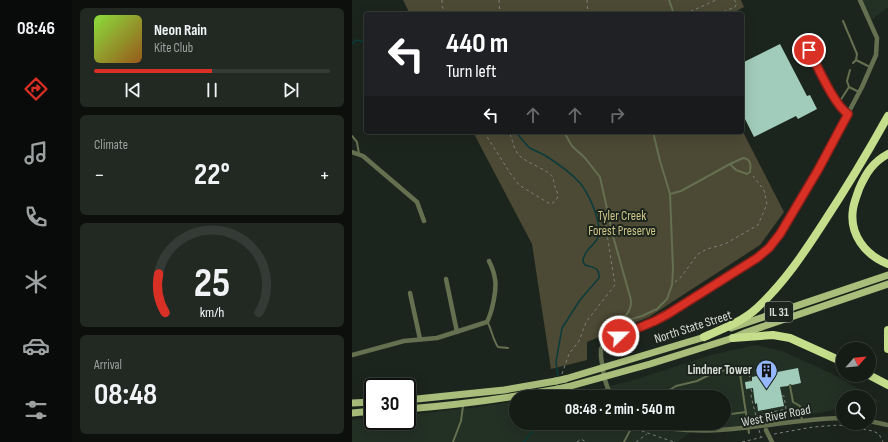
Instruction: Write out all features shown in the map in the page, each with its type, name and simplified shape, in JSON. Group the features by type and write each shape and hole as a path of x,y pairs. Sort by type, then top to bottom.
{"highway":[{"path":"704,337 739,321 756,309 795,266 845,190 888,116"},
{"path":"888,154 877,161 868,171 854,201 852,213 854,227 861,244 870,254 888,264"},
{"path":"888,330 888,349"},
{"path":"733,338 774,335 790,338 836,359"},
{"path":"876,379 888,385"}],"main road":[{"name":"North State Street","path":"416,399 504,390 561,380 704,337 888,275"},
{"name":"North State Street","path":"552,390 566,390 733,338 888,284"},
{"name":"North State Street","path":"416,408 463,404 509,397"},
{"path":"352,403 364,402"},
{"path":"352,413 364,412"}],"street":[{"path":"609,390 604,377 601,352 603,345 613,338 655,321 668,314 757,258 769,248 780,234 818,170 848,114 876,55 877,38 860,0"},
{"path":"352,152 359,154 368,160 417,202 424,221"},
{"path":"352,356 393,343 437,338 487,322 490,316 496,285 494,272 489,261"},
{"path":"446,279 458,332"},
{"path":"410,293 420,339"},
{"name":"West River Road","path":"742,434 802,422 836,418"},
{"path":"876,422 887,426"},
{"path":"660,430 669,434"},
{"path":"766,430 772,442"}],"lane":[{"path":"669,0 673,12"},
{"path":"843,21 857,54 856,60 853,63"},
{"path":"802,37 838,104 848,114"},
{"path":"856,60 871,68"},
{"path":"850,70 847,81 849,86 859,92"},
{"path":"838,104 849,86"},
{"path":"565,134 572,146 585,158 600,177 608,218 630,298 630,310 625,317 604,334 602,340 603,345"},
{"path":"625,317 632,319 657,309 667,299 672,285 670,194 653,134"},
{"path":"352,136 357,142 359,154"},
{"path":"670,194 687,187 739,159 747,158 751,166 750,172 747,174 730,164"},
{"path":"487,322 492,330 498,347 508,348"},
{"path":"669,390 676,386 697,381 713,373 739,367 749,433"},
{"path":"790,386 793,402 800,406 802,422"},
{"path":"453,442 461,421 464,395"},
{"path":"731,414 746,412"},
{"path":"624,442 630,430"}],"path":[{"path":"442,0 442,6 445,12"},
{"path":"499,0 500,12"},
{"path":"587,0 588,12"},
{"path":"689,12 716,0"},
{"path":"723,12 735,7 737,3 734,0"},
{"path":"485,134 519,185 550,204 553,204 557,200 558,195 553,178 549,173 518,155 514,149 510,134"},
{"path":"672,285 681,277 698,254 707,249 725,244 758,225 767,204 764,190 750,172"},
{"path":"561,380 569,354 579,341 586,322 615,285 605,223 608,218"},
{"path":"749,368 750,381"},
{"path":"751,389 751,396 761,437"},
{"path":"756,416 786,409 784,396 782,396"},
{"path":"742,442 769,435 813,427 839,425 873,431 879,434 883,442"},
{"path":"638,430 674,442"},
{"path":"636,442 648,433"},
{"path":"577,442 581,439 586,442"}],"shaded area":[{"path":"857,0 888,0 888,7 868,23"},
{"path":"755,345 782,351 831,373 836,376 836,382 846,382 860,390 836,390 836,409 763,424 731,428 731,390 596,390 637,379 711,355"},
{"path":"509,402 509,430 709,430 691,432 677,442 352,442 352,420 364,419 364,430 416,430 416,414"}],"green space":[{"path":"403,0 741,0 744,7 735,12 409,12"},
{"name":"Tyler Creek Forest Preserve","path":"474,134 744,134 784,212 760,245 649,317 587,342 587,360 551,369 532,244"}],"building":[{"path":"780,44 807,96 810,95 817,109 798,119 796,116 754,137 744,117 744,62"},
{"name":"Lindner Tower","path":"798,368 801,383 780,387 784,406 758,411 757,403 755,404 753,388 746,389 745,382 752,381 752,377"}],"waterway":[{"path":"352,44 356,40 364,42"},
{"path":"518,134 530,148 555,162 580,183 593,206 599,225 599,235 586,253 583,262 585,265 597,270 599,278 580,300 562,328 556,362 558,378"},
{"path":"524,442 533,430"}],"place":[{"name":"Lindner Tower","path":"767,390"}],"route":[{"path":"619,336 655,321 692,300 757,258 775,242 818,170 848,114 844,112 836,102 809,50"}]}
